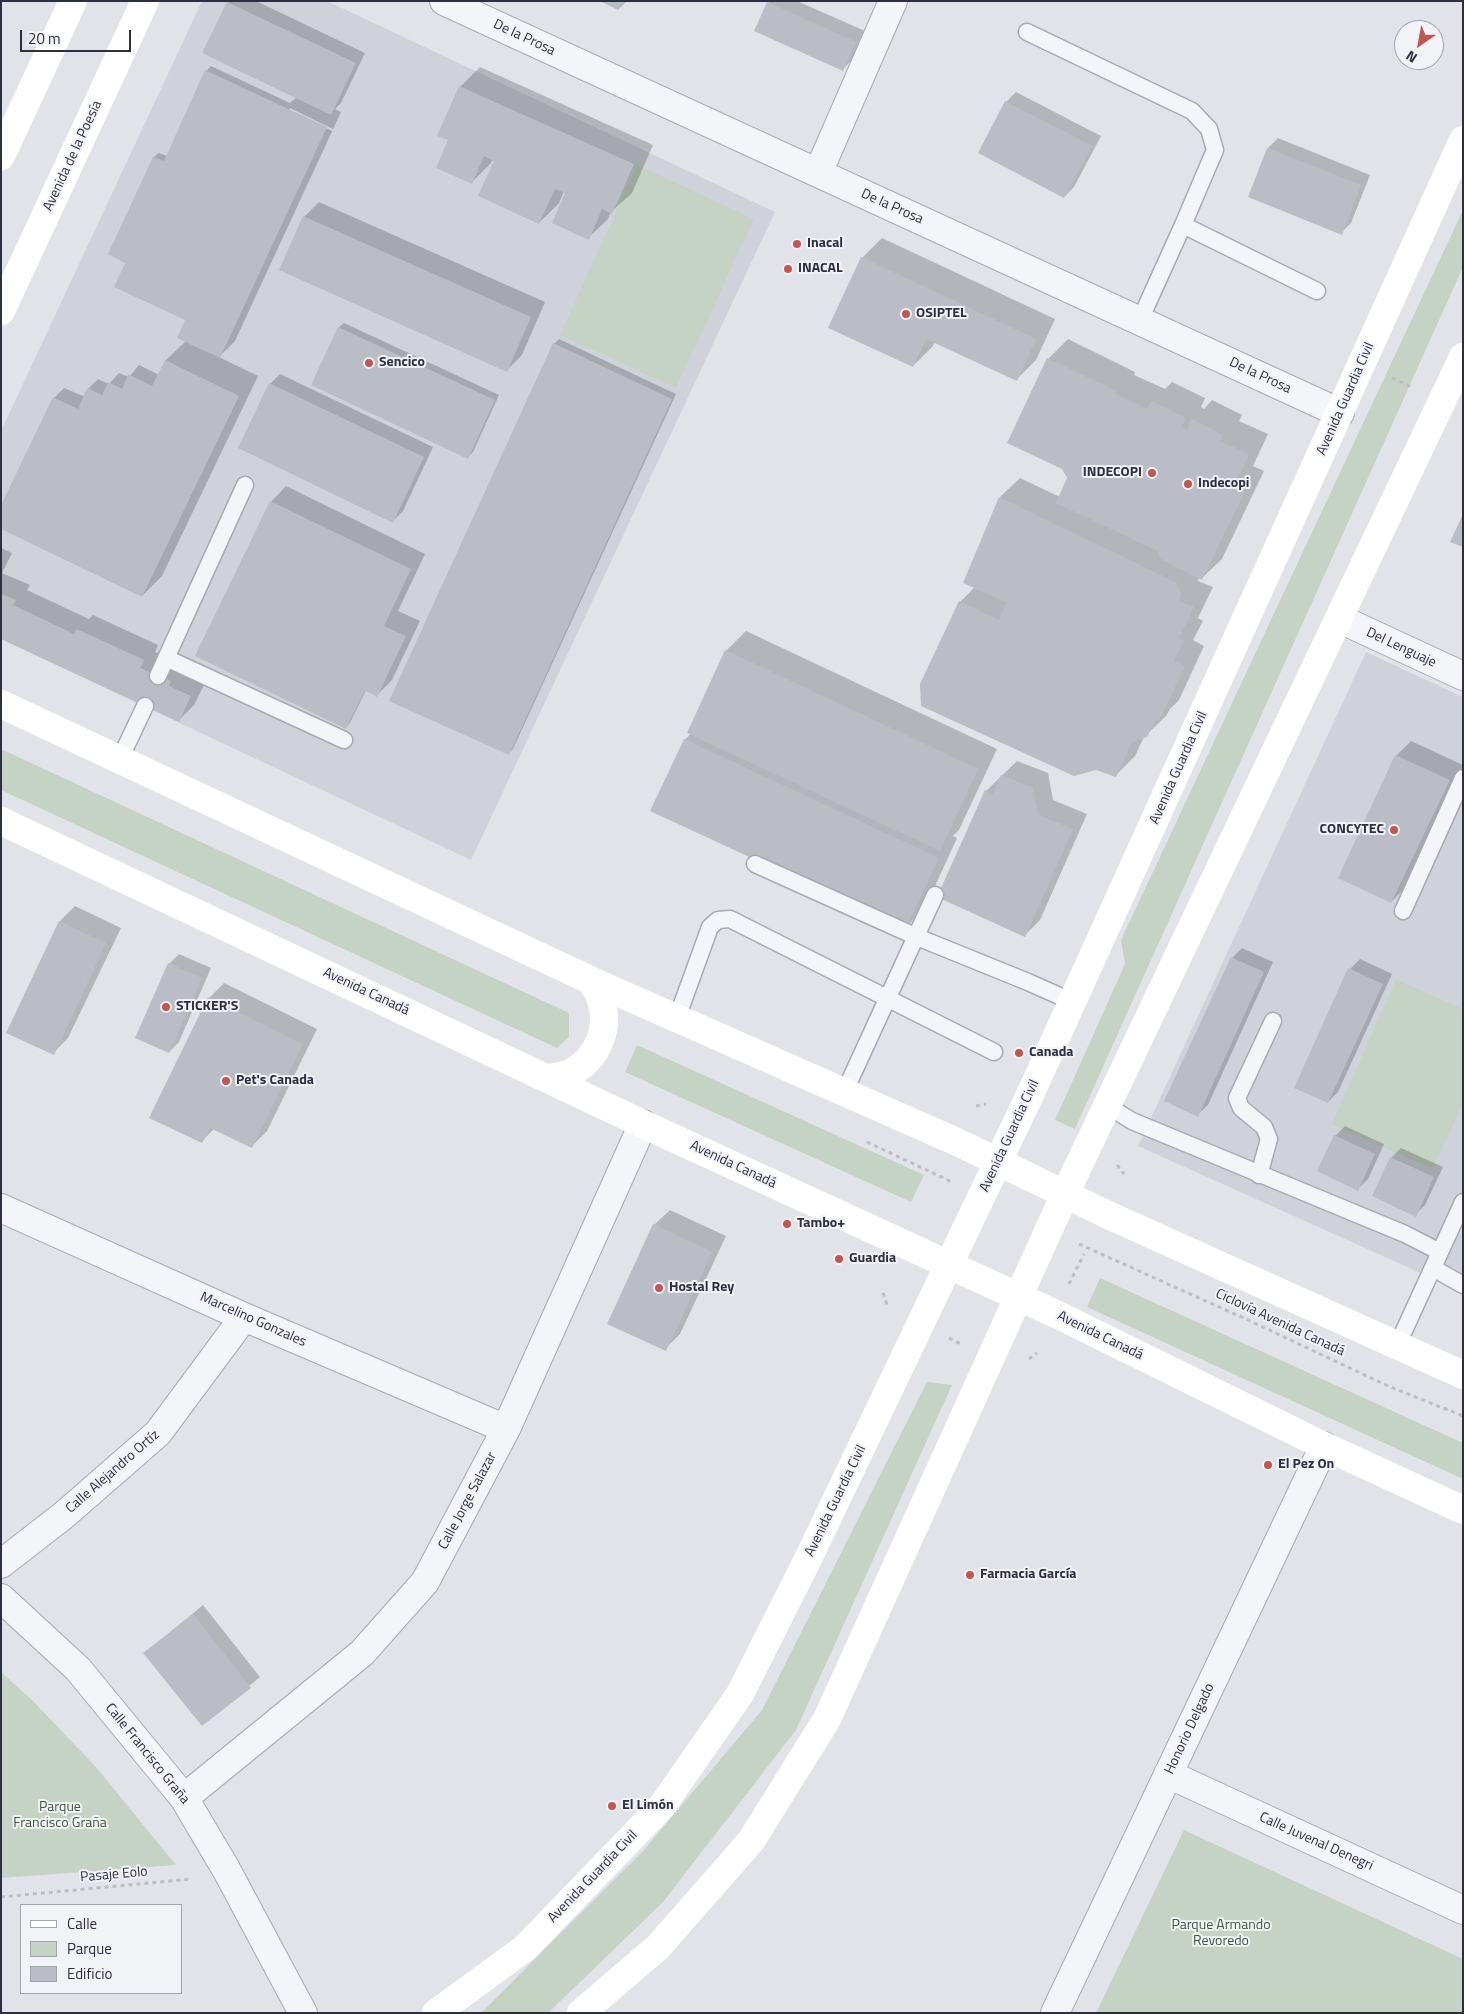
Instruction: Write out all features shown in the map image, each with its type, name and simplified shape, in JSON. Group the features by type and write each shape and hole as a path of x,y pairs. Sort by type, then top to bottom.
{"main road":[{"path":"1,156 73,1"},
{"name":"Avenida de la Poesía","path":"1,312 146,1"},
{"name":"Avenida Guardia Civil","path":"436,2013 525,1948 662,1806 740,1694 807,1561 998,1162 1463,140"},
{"path":"581,2013 658,1947 752,1841 827,1719 1065,1194 1463,357"},
{"path":"1,704 590,980 998,1162 1463,1375"},
{"name":"Avenida Canadá","path":"1,821 643,1124 1017,1297 1324,1446 1463,1510"},
{"path":"549,1078 571,1073 589,1060 601,1042 605,1019 601,998 590,980"}],"street":[{"name":"De la Prosa","path":"444,1 475,8 818,173 1340,413"},
{"path":"818,173 893,1"},
{"name":"Del Lenguaje","path":"1340,619 1463,676"},
{"name":"Calle Jorge Salazar","path":"184,1798 362,1653 425,1582 506,1429 643,1124"},
{"name":"Marcelino Gonzales","path":"1,1208 244,1317 506,1429"},
{"name":"Calle Alejandro Ortíz","path":"1,1564 64,1515 158,1434 244,1317"},
{"name":"Honorio Delgado","path":"1055,2013 1324,1446"},
{"name":"Calle Francisco Graña","path":"1,1598 78,1669 184,1798 304,2013"},
{"name":"Calle Juvenal Denegri","path":"1168,1774 1463,1910"}],"lane":[{"path":"1027,32 1192,112 1209,129 1214,150 1183,225 1140,320"},
{"path":"1183,225 1317,291"},
{"path":"158,676 245,485"},
{"path":"166,658 344,740"},
{"path":"120,759 145,706"},
{"path":"1403,911 1463,778"},
{"path":"755,864 917,937 1072,1002"},
{"path":"844,1093 935,895"},
{"path":"677,1018 710,926 718,920 730,919 994,1052"},
{"path":"1259,1175 1269,1139 1264,1127 1241,1108 1237,1098 1273,1020"},
{"path":"1108,1106 1132,1121 1405,1234 1440,1252"},
{"path":"1397,1346 1463,1202"},
{"path":"1433,1268 1463,1285"}],"path":[{"path":"1362,364 1442,401"},
{"path":"976,1106 986,1104"},
{"path":"1115,1163 1124,1174"},
{"name":"Ciclovía Avenida Canadá","path":"1087,1249 1248,1320 1388,1386 1463,1416"},
{"path":"1069,1284 1084,1254"},
{"path":"883,1293 888,1308"},
{"path":"947,1338 964,1345"},
{"name":"Pasaje Eolo","path":"1,1896 228,1876"}],"shaded area":[{"name":"Sencico","path":"202,1 327,1 775,212 471,860 1,639 1,431"},
{"path":"1366,652 1463,697 1463,1292 1138,1146"}],"green space":[{"path":"637,165 754,219 676,388 560,335"},
{"path":"1463,210 1463,267 1075,1129 1055,1120 1125,964 1121,940"},
{"path":"1,749 569,1013 569,1037 557,1048 1,790"},
{"path":"1396,979 1463,1009 1463,1103 1433,1169 1332,1124"},
{"path":"637,1045 924,1175 911,1202 625,1072"},
{"path":"1100,1278 1463,1443 1463,1479 1087,1307"},
{"path":"927,1382 952,1385 796,1730 663,1902 548,2013 481,2013 643,1851 762,1710"},
{"name":"Parque Francisco Graña","path":"1,1672 33,1701 95,1766 176,1865 1,1878"},
{"name":"Parque Armando Revoredo","path":"1184,1830 1463,1959 1463,2013 1096,2013"}],"building":[{"path":"600,1 627,1 618,10"},
{"path":"227,2 356,63 331,115 202,53"},
{"path":"767,2 856,42 843,71 754,31"},
{"path":"205,70 327,127 220,358 177,338 185,320 114,287 125,263 108,254 153,157 164,161"},
{"path":"459,86 634,164 612,214 602,209 589,240 552,223 565,193 555,189 539,224 478,196 494,161 484,156 472,184 436,168 448,140 437,136"},
{"path":"1005,101 1092,146 1064,198 978,153"},
{"path":"1267,148 1361,185 1342,235 1248,197"},
{"path":"303,216 531,317 507,372 279,270"},
{"name":"OSIPTEL","path":"861,257 1036,339 1017,381 926,339 913,367 828,328"},
{"path":"338,327 495,400 468,459 311,385"},
{"path":"553,343 672,399 509,755 389,701"},
{"name":"INDECOPI","path":"1047,358 1116,391 1115,394 1147,409 1151,401 1186,418 1182,427 1187,430 1191,419 1223,435 1220,441 1249,454 1234,486 1245,491 1202,580 1159,558 1158,551 1056,503 1067,478 1062,469 1007,443"},
{"path":"165,360 239,396 142,597 1,529 1,505 53,397 78,409 87,388 102,395 108,382 122,389 128,374 152,386"},
{"path":"269,383 424,457 393,523 238,448"},
{"path":"999,497 1177,583 1181,594 1179,601 1194,607 1179,638 1184,641 1174,660 1185,666 1159,721 1156,720 1147,737 1132,742 1116,777 1096,770 1074,776 921,706 920,684 959,601 999,620 1006,602 963,583"},
{"path":"270,501 411,569 384,626 406,636 377,697 365,690 346,729 195,656"},
{"path":"1463,514 1463,547 1450,542"},
{"path":"1,594 16,600 13,605 74,634 77,629 144,660 140,668 171,681 169,686 191,696 179,722 1,639"},
{"path":"725,650 978,769 940,851 687,733"},
{"path":"684,739 939,858 905,929 650,811"},
{"path":"1395,755 1450,780 1391,903 1338,878"},
{"path":"1001,775 1033,788 1038,815 1073,829 1025,937 937,897 985,790 993,794"},
{"path":"59,921 106,943 54,1055 6,1033"},
{"path":"1231,957 1264,972 1198,1117 1164,1101"},
{"path":"168,963 202,978 169,1053 135,1038"},
{"path":"1348,968 1383,984 1328,1103 1294,1088"},
{"name":"Pet's Canada","path":"208,997 303,1044 252,1148 210,1128 202,1143 149,1118"},
{"path":"1334,1135 1375,1154 1358,1191 1317,1171"},
{"path":"1390,1157 1434,1177 1416,1217 1372,1196"},
{"name":"Hostal Rey","path":"653,1224 712,1252 666,1351 607,1324"},
{"path":"193,1614 251,1688 202,1726 143,1653"}],"place":[{"name":"Inacal","path":"797,244"},
{"name":"INACAL","path":"788,269"},
{"name":"OSIPTEL","path":"906,314"},
{"name":"Sencico","path":"369,363"},
{"name":"INDECOPI","path":"1152,473"},
{"name":"Indecopi","path":"1188,484"},
{"name":"CONCYTEC","path":"1394,830"},
{"name":"STICKER'S","path":"166,1007"},
{"name":"Canada","path":"1019,1053"},
{"name":"Pet's Canada","path":"226,1081"},
{"name":"Tambo+","path":"787,1224"},
{"name":"Guardia","path":"839,1259"},
{"name":"Hostal Rey","path":"659,1288"},
{"name":"El Pez On","path":"1268,1465"},
{"name":"Farmacia García","path":"970,1575"},
{"name":"El Limón","path":"612,1806"}]}
